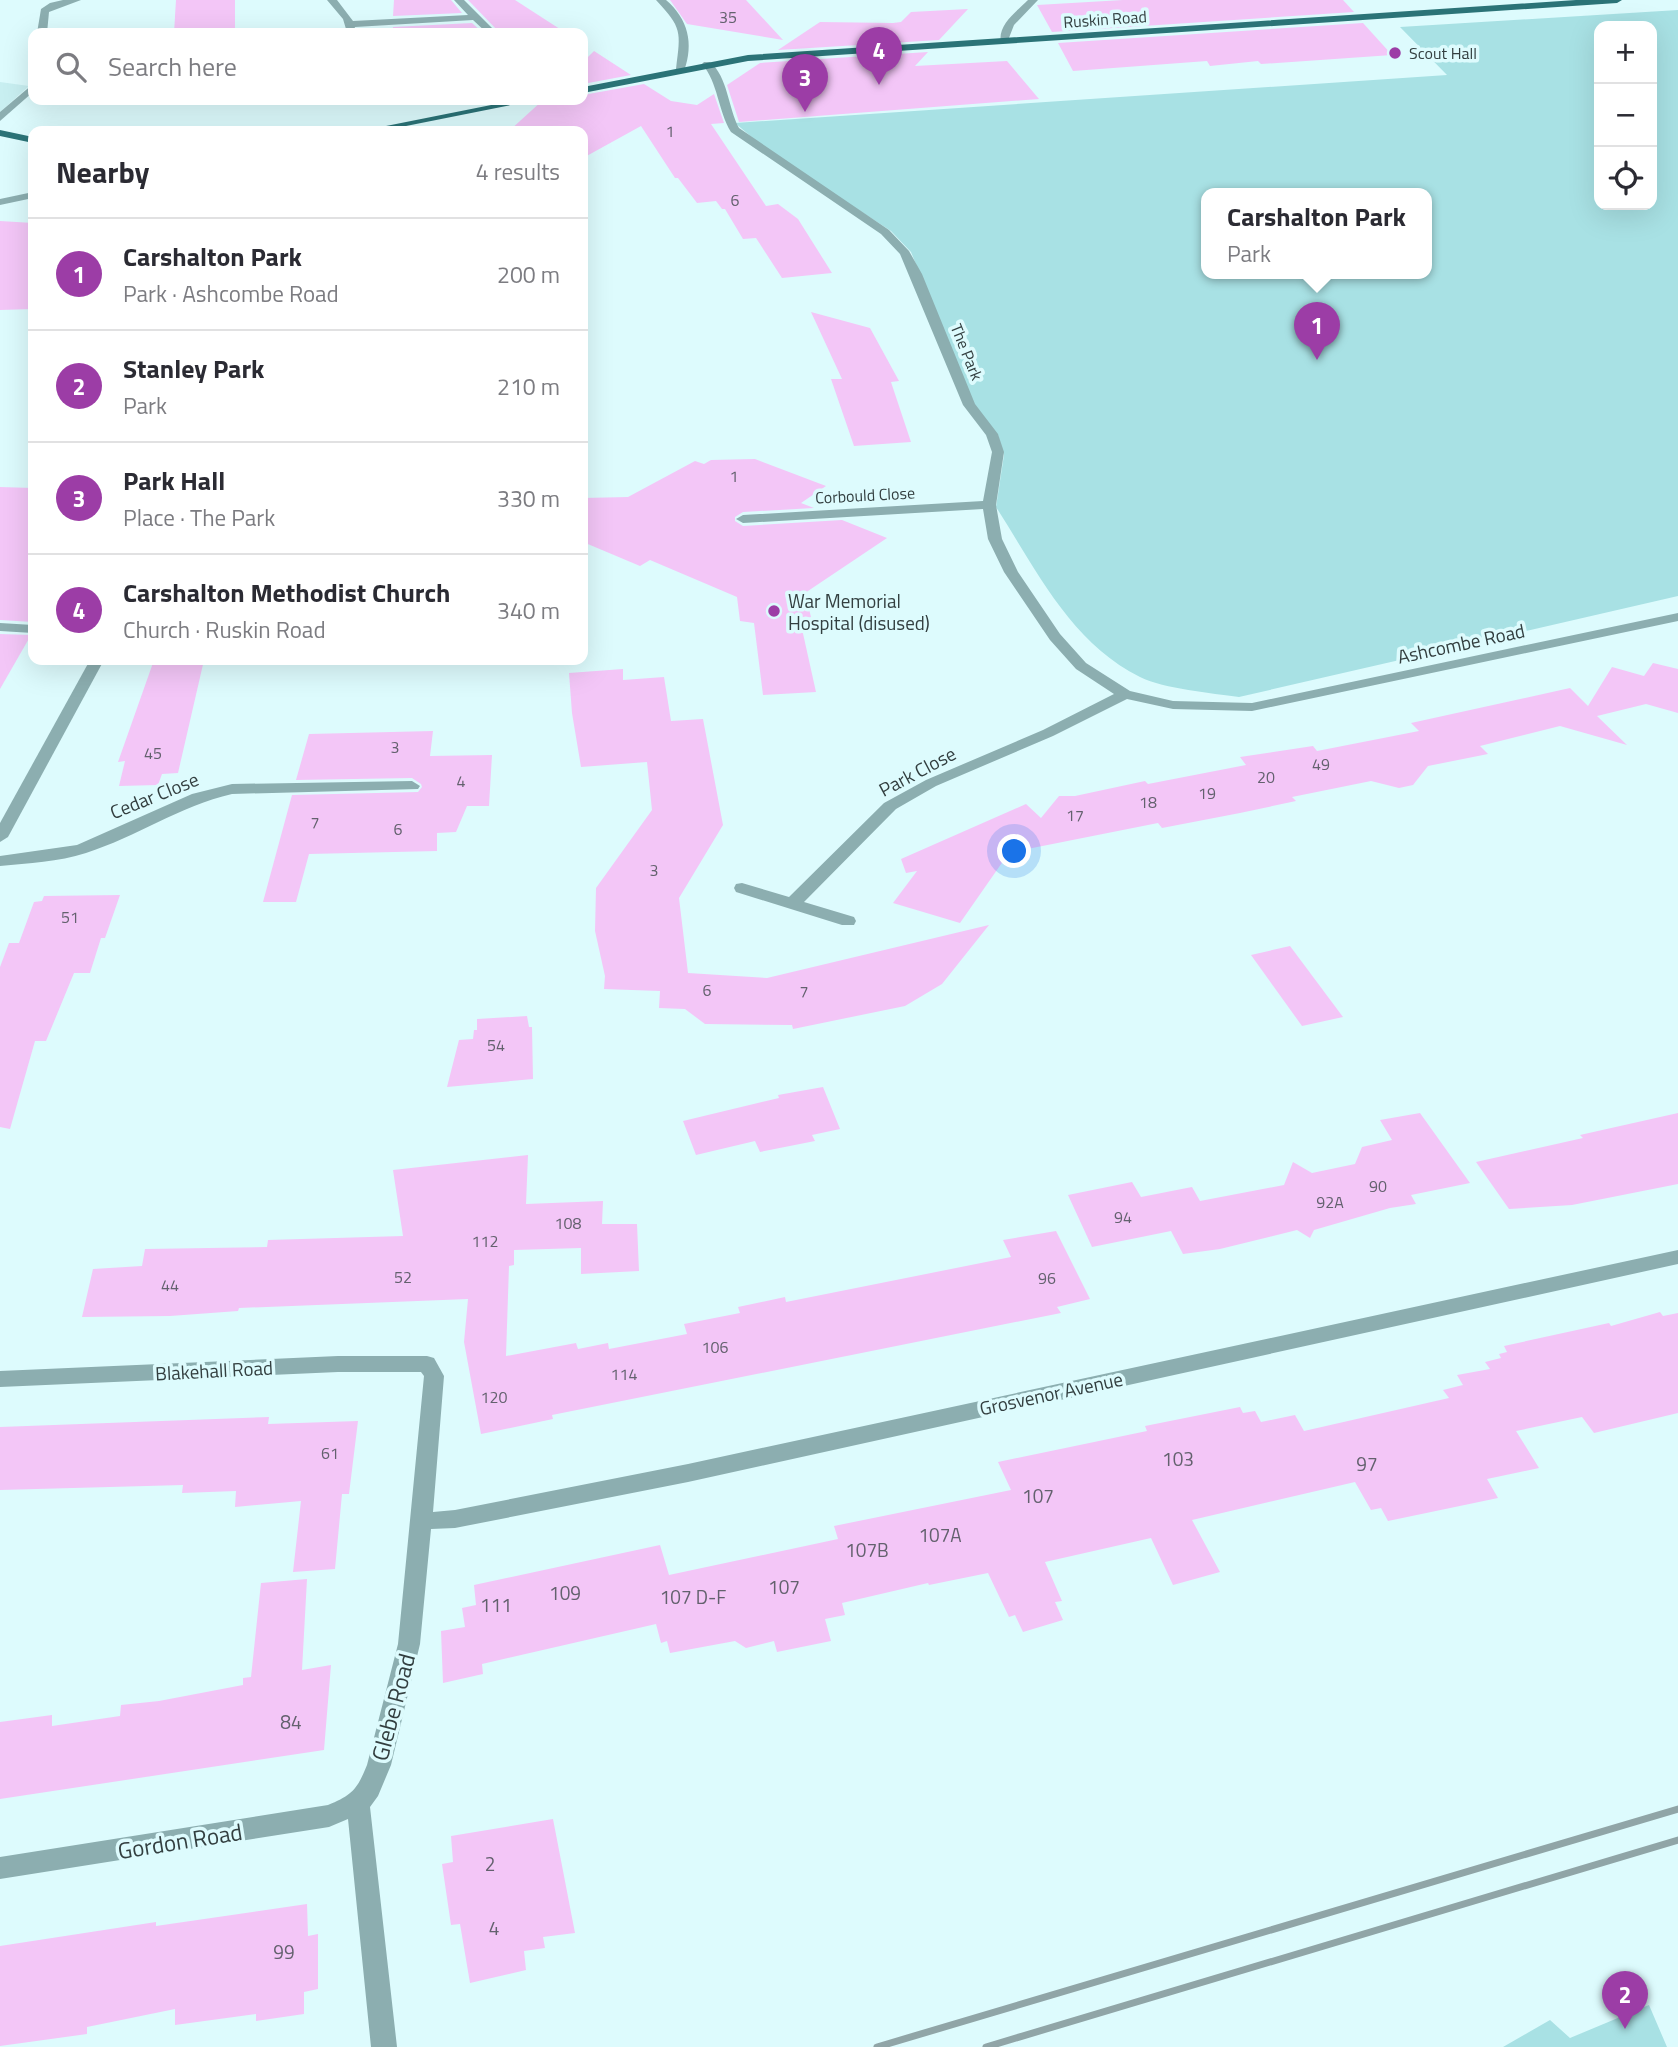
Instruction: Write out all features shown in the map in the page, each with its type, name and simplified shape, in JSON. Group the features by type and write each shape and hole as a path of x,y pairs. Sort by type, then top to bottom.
{"main road":[{"name":"Ruskin Road","path":"588,89 748,58 1616,0"},
{"path":"393,126 504,105"},
{"path":"0,133 28,139"}],"street":[{"path":"42,28 44,11 54,5 76,0"},
{"path":"332,0 348,28"},
{"path":"458,0 487,28"},
{"path":"661,0 683,23 685,35 681,69"},
{"path":"1004,41 1007,25 1033,0"},
{"path":"360,28 475,17"},
{"name":"The Park","path":"706,64 714,69 726,116 735,130 764,152 850,206 885,232 905,253 969,405 992,434 998,452 989,505 995,539 1010,572 1055,637 1081,666 1125,694 1173,705 1252,707"},
{"path":"0,118 28,92"},
{"path":"0,202 28,196"},
{"name":"Corbould Close","path":"743,519 989,505"},
{"name":"Ashcombe Road","path":"1252,707 1678,617"},
{"path":"0,628 28,629"},
{"path":"0,837 94,665"},
{"name":"Park Close","path":"793,903 890,806 931,783 1048,733 1125,694"},
{"name":"Cedar Close","path":"0,861 50,856 82,849 198,797 232,789 412,786"},
{"path":"741,888 848,921"},
{"name":"Grosvenor Avenue","path":"423,1521 455,1519 688,1473 1678,1257"},
{"name":"Blakehall Road","path":"0,1379 338,1364 427,1364"},
{"name":"Glebe Road","path":"358,1804 370,1788 379,1765 409,1644 423,1521 434,1377 427,1364"},
{"path":"358,1804 384,2047"},
{"name":"Gordon Road","path":"0,1868 329,1816 358,1804"}],"shaded area":[{"path":"1678,10 1678,596 1239,697 1162,685 1140,677 1115,662 1074,624 1041,579 996,507 1004,455 998,435 973,404 911,252 891,231 768,151 735,123 1447,75 1400,27"},
{"path":"0,82 28,86 28,87 0,112"},
{"path":"1649,2005 1667,2047 1503,2047 1550,2020 1570,2038"}],"building":[{"path":"176,0 235,0 235,28 174,28"},
{"path":"394,0 451,0 462,13 393,16"},
{"path":"468,0 515,0 558,28 495,28"},
{"path":"670,0 746,0 783,40 687,24"},
{"path":"1123,0 1343,0 1354,12 1052,32 1037,5"},
{"path":"968,9 939,40 778,50 820,22 893,23 901,22 911,12"},
{"path":"472,23 478,28 393,28"},
{"path":"1363,23 1392,55 1210,66 1207,61 1073,71 1058,43"},
{"path":"594,51 631,75 588,83 588,57"},
{"path":"928,52 915,66 1007,61 1039,99 739,122 727,85 760,63"},
{"path":"644,84 671,101 697,105 714,94 724,123 711,124 766,206 778,204 798,219 832,273 782,278 756,238 743,239 725,209 716,201 697,203 678,178 675,178 641,126 588,155 588,126 514,126 538,105 588,105 588,94"},
{"path":"0,221 28,223 28,309 0,310"},
{"path":"811,312 870,328 899,381 891,382 911,442 854,446 831,379 842,379"},
{"path":"755,459 826,486 801,503 814,508 743,512 735,517 735,521 743,526 842,520 887,538 805,593 811,617 800,620 816,692 763,695 754,623 740,621 737,597 650,560 640,566 588,544 588,498 628,497 695,461 704,464 711,460"},
{"path":"0,487 28,488 28,622 0,620"},
{"path":"0,634 28,635 28,640 0,689"},
{"path":"1653,663 1678,669 1678,713 1646,704 1597,716 1627,745 1560,726 1480,746 1488,754 1428,766 1413,785 1399,788 1371,781 1292,797 1296,801 1240,813 1162,828 1158,823 1002,854 1006,857 960,923 893,903 917,871 906,873 901,859 1026,804 1041,818 1059,796 1075,796 1145,781 1148,784 1246,765 1240,757 1313,746 1317,751 1419,731 1411,723 1570,688 1588,706 1612,667 1644,676"},
{"path":"152,665 203,665 178,773 162,774 158,785 119,786 125,761 118,762"},
{"path":"623,669 623,680 664,677 671,721 703,719 723,825 679,898 688,973 767,978 989,925 942,984 905,1006 793,1029 792,1025 705,1024 685,1009 659,1008 660,991 604,989 605,976 595,931 596,888 652,810 647,762 581,767 569,673"},
{"path":"433,731 430,756 492,755 489,806 467,806 456,832 437,833 437,851 309,854 296,902 263,902 292,795 418,792 422,787 412,778 296,780 309,734"},
{"path":"120,895 105,938 101,938 90,973 74,973 46,1041 35,1041 10,1129 0,1127 0,967 9,943 19,943 34,902 42,901 44,896"},
{"path":"1290,946 1343,1017 1302,1026 1251,955"},
{"path":"527,1016 529,1027 532,1027 533,1079 447,1087 459,1040 473,1039 474,1030 477,1030 477,1019"},
{"path":"823,1087 840,1129 812,1135 815,1141 760,1152 755,1141 696,1155 683,1121 779,1098 778,1095"},
{"path":"1420,1113 1470,1183 1411,1195 1416,1204 1390,1208 1314,1230 1310,1238 1297,1230 1220,1249 1183,1254 1171,1231 1092,1247 1068,1195 1132,1182 1141,1197 1192,1187 1200,1201 1284,1185 1293,1162 1312,1173 1355,1164 1362,1147 1392,1140 1380,1120"},
{"path":"1678,1113 1678,1184 1572,1205 1509,1209 1476,1162 1583,1138 1580,1135"},
{"path":"528,1155 526,1204 603,1201 602,1224 637,1224 639,1271 581,1274 581,1248 514,1250 514,1265 509,1266 506,1356 576,1343 578,1349 608,1343 609,1349 687,1334 684,1324 740,1313 738,1307 785,1297 786,1302 1011,1257 1003,1240 1056,1231 1090,1299 1057,1307 1061,1313 552,1415 553,1419 481,1434 464,1342 468,1299 239,1308 238,1311 170,1316 82,1317 93,1269 142,1266 145,1249 267,1247 268,1240 403,1236 393,1170"},
{"path":"1660,1312 1663,1316 1678,1313 1678,1413 1594,1433 1582,1417 1516,1431 1539,1468 1487,1479 1498,1498 1388,1521 1381,1508 1371,1510 1355,1482 1192,1520 1220,1572 1173,1585 1151,1538 1045,1562 1062,1601 1055,1602 1063,1620 1023,1632 1015,1615 1009,1617 988,1573 929,1585 928,1583 842,1603 845,1615 825,1619 831,1641 777,1652 774,1641 746,1648 735,1641 670,1653 667,1641 661,1643 656,1624 482,1664 483,1674 443,1683 441,1631 465,1627 462,1608 476,1605 474,1585 660,1545 669,1575 838,1539 834,1526 1011,1490 998,1462 1147,1431 1145,1426 1240,1407 1243,1413 1255,1411 1261,1422 1295,1415 1304,1431 1449,1398 1443,1390 1463,1385 1457,1375 1490,1369 1485,1362 1501,1358 1499,1354 1507,1352 1504,1346 1609,1323 1611,1326"},
{"path":"269,1417 268,1424 358,1421 349,1494 342,1494 335,1569 293,1572 301,1501 235,1507 236,1491 182,1493 183,1485 0,1490 0,1427"},
{"path":"307,1579 302,1670 331,1665 324,1750 0,1799 0,1722 52,1715 52,1726 120,1716 121,1705 159,1701 243,1685 243,1678 251,1677 261,1583"},
{"path":"553,1819 575,1933 543,1937 545,1948 524,1951 526,1970 470,1983 460,1924 451,1925 442,1864 453,1862 451,1836"},
{"path":"307,1904 308,1936 318,1934 318,1989 304,1992 304,2014 256,2021 256,2014 175,2025 175,2009 87,2027 87,2034 0,2046 0,1946 156,1922 156,1926"}],"railway":[{"path":"877,2047 1678,1809"},
{"path":"986,2047 1678,1840"}],"place":[{"name":"Scout Hall","path":"1395,53"},
{"name":"Carshalton Methodist Church","path":"879,85"},
{"name":"Park Hall","path":"805,112"},
{"name":"Carshalton Park","path":"1317,360"},
{"name":"War Memorial Hospital (disused)","path":"774,611"},
{"name":"Stanley Park","path":"1625,2029"}]}
